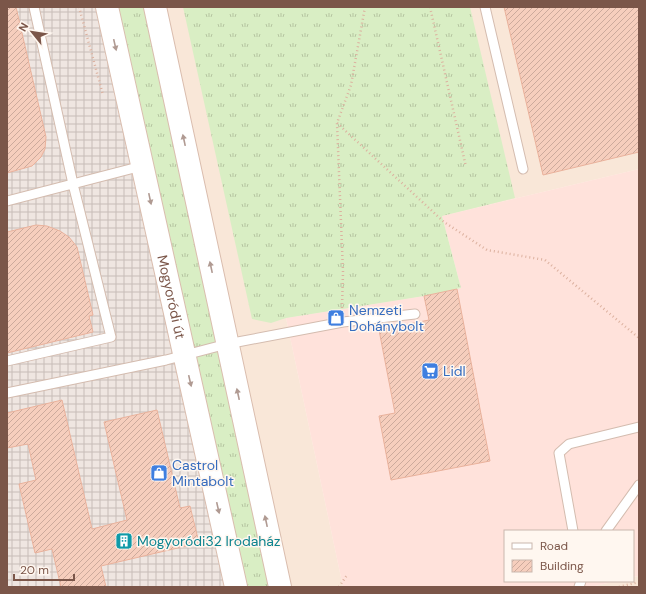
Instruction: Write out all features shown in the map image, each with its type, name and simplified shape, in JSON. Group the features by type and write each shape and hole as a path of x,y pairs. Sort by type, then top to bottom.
{"street":[{"name":"Mogyoródi út","path":"107,7 236,587"},
{"path":"155,7 280,587"}],"lane":[{"path":"7,361 111,337 73,184 34,7"},
{"path":"485,7 523,169"},
{"path":"7,201 142,166"},
{"path":"7,393 166,360 228,344 343,322 415,314"},
{"path":"573,530 558,453 569,444 639,427"},
{"path":"607,530 639,485"}],"path":[{"path":"343,322 343,272 337,123 351,85 365,7"},
{"path":"430,7 466,167"},
{"path":"337,123 444,222 487,250 546,260 639,338"},
{"path":"339,587 346,574"},
{"path":"619,587 639,582"}],"shaded area":[{"path":"7,7 104,7 227,587 7,587"},
{"path":"104,7 639,7 639,169 442,216 424,296 286,318 343,587 227,587"},
{"path":"639,169 639,576 634,577 634,530 504,530 504,582 612,582 591,587 343,587 286,318 424,296 461,288 442,216"},
{"path":"639,576 639,587 591,587 612,582 634,582 634,577"}],"green space":[{"path":"107,7 155,7 280,587 236,587"},
{"path":"183,7 470,7 515,198 442,216 461,288 424,296 286,318 271,323 252,319"}],"building":[{"path":"7,7 16,7 46,137 45,149 41,157 32,166 7,173"},
{"path":"504,7 639,7 639,152 543,175"},
{"path":"36,225 47,226 60,231 69,237 77,247 93,315 89,316 93,332 7,353 7,232"},
{"name":"Lidl","path":"457,289 490,461 391,480 379,416 395,413 379,330 429,320 424,296"},
{"path":"62,400 92,529 127,520 104,422 157,410 180,508 190,506 199,543 101,566 106,587 61,587 52,549 35,553 19,484 36,480 28,444 7,448 7,413"}],"place":[{"name":"Nemzeti Dohánybolt","path":"336,318"},
{"name":"Lidl","path":"430,371"},
{"name":"Castrol Mintabolt","path":"159,473"},
{"name":"Mogyoródi32 Irodaház","path":"124,541"}]}
